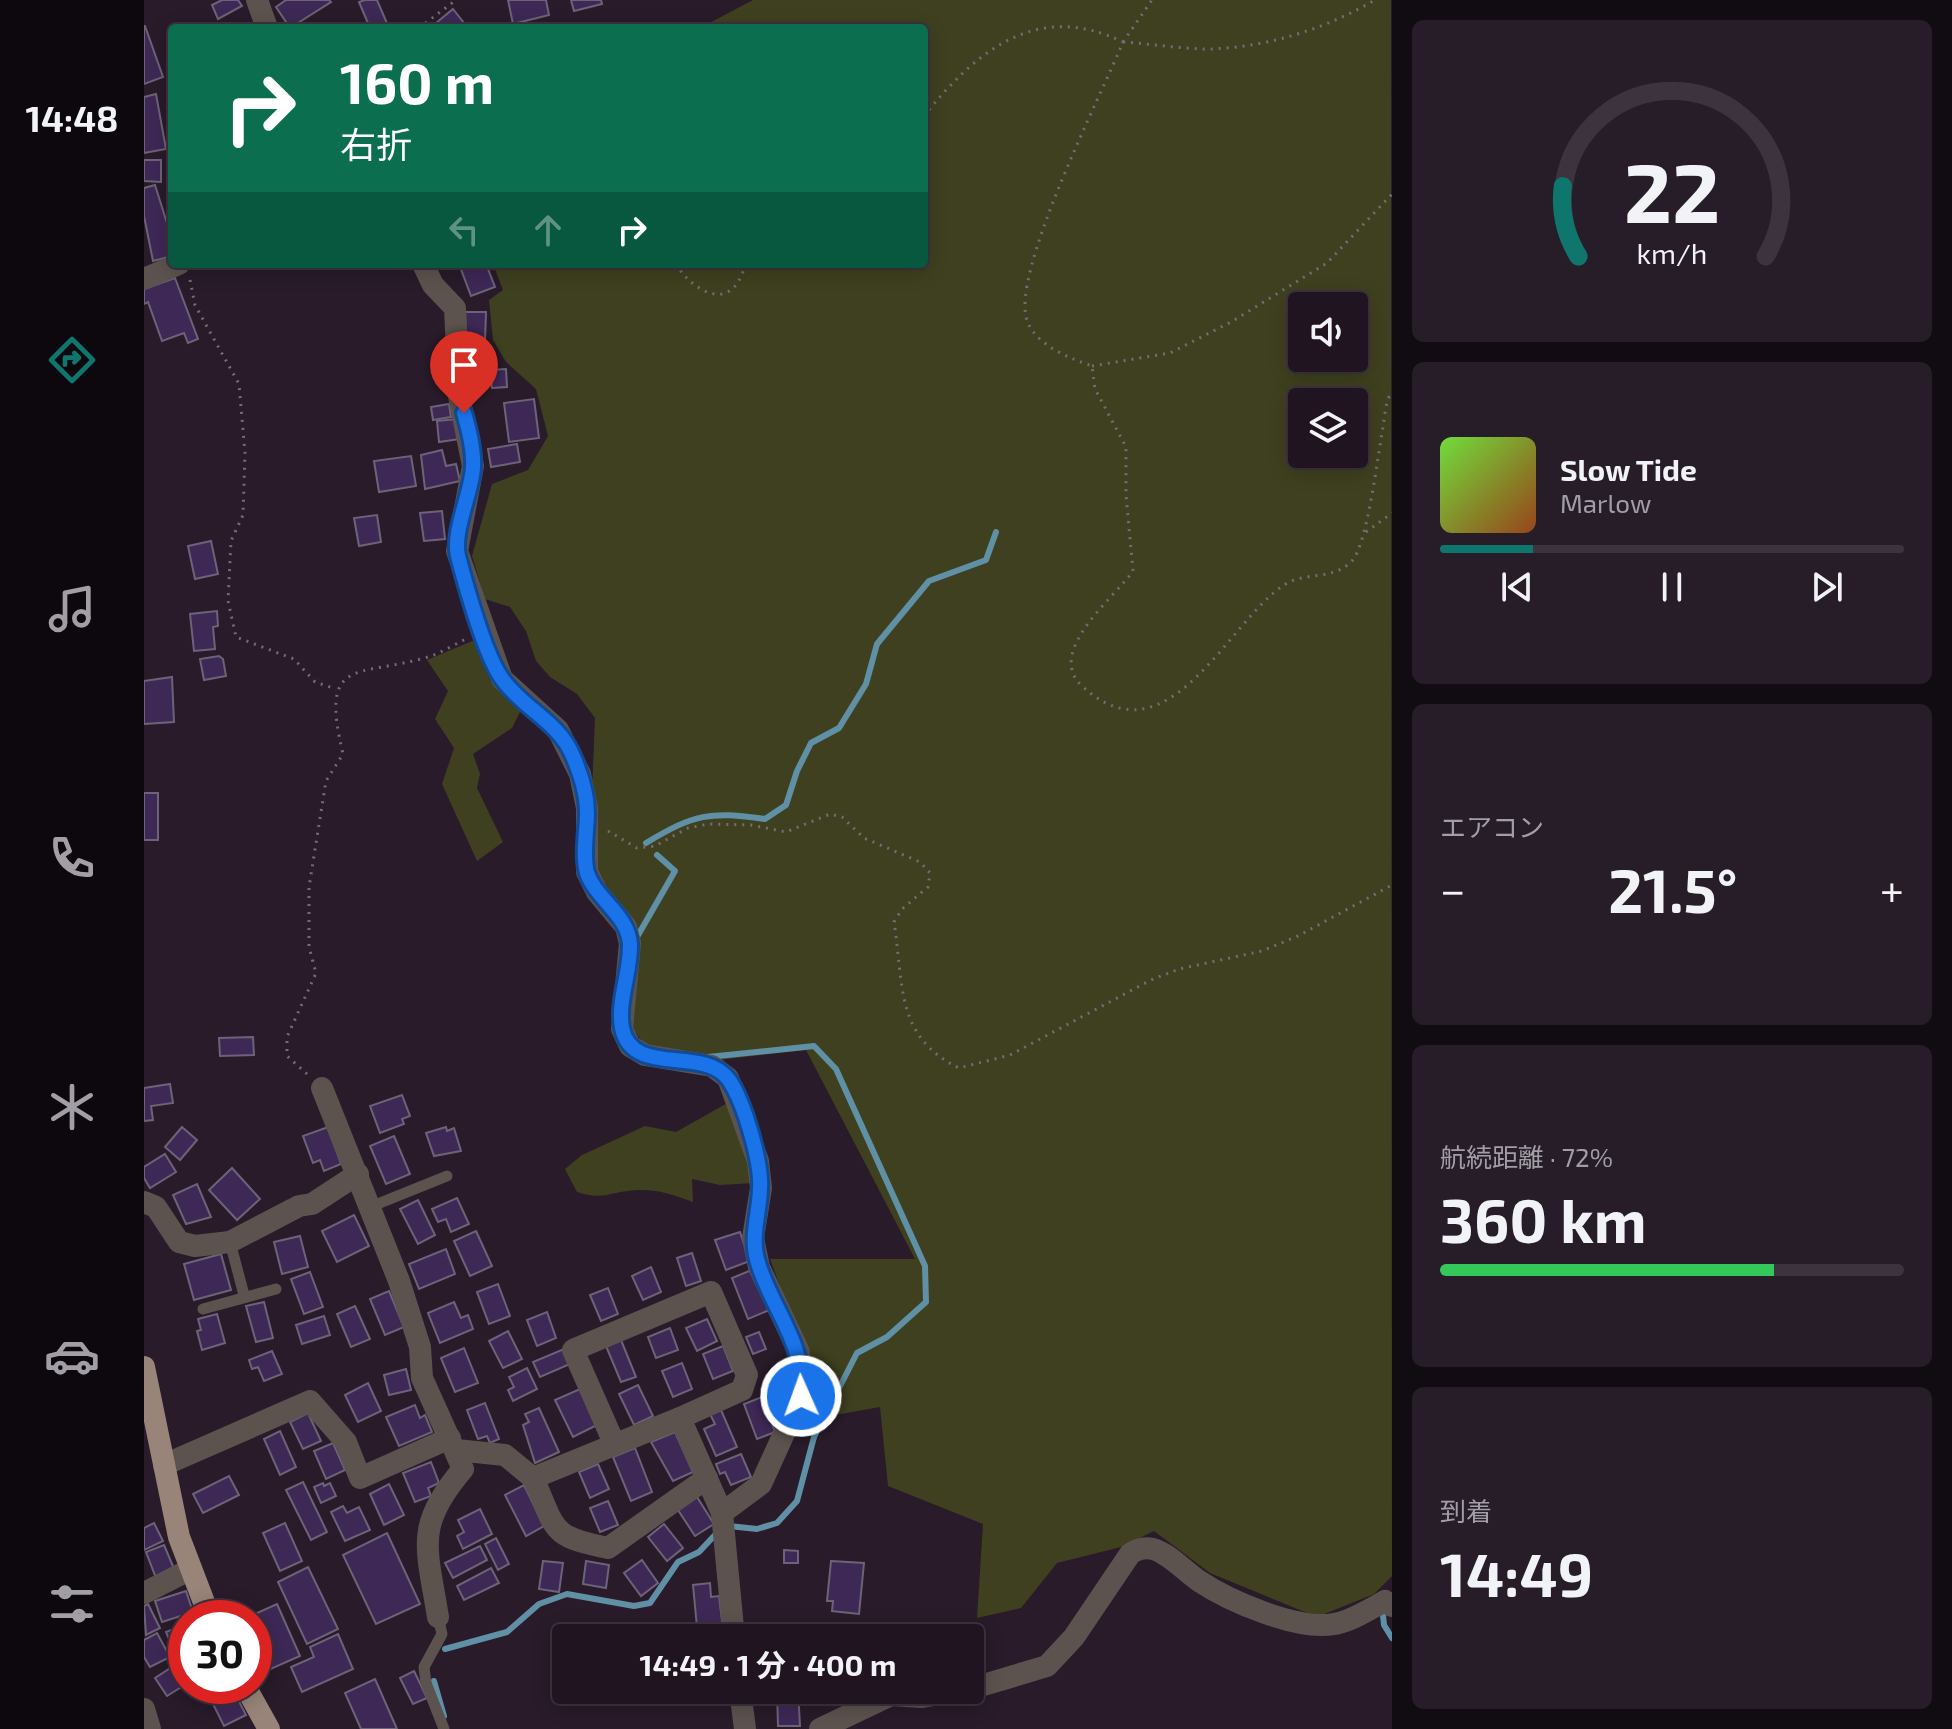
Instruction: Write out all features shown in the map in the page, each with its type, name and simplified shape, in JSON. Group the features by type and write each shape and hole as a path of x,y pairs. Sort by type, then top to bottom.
{"main road":[{"path":"144,1367 179,1537 203,1600"},
{"path":"253,1704 263,1728"}],"street":[{"path":"257,0 266,24"},
{"path":"425,268 433,285 455,308 459,396 473,466 457,551 482,631 502,679 558,730 572,752 587,808 587,872 597,892 626,927 630,943 622,1029 630,1046 645,1055 712,1066 728,1078 758,1161 761,1188 753,1238 759,1267 799,1352 801,1396 761,1484 722,1513"},
{"path":"144,279 185,271"},
{"path":"322,1088 358,1174 420,1347 422,1378 463,1469 438,1497 428,1526 438,1617"},
{"path":"144,1202 156,1207 179,1242 195,1246 230,1242 299,1206 312,1204 358,1174"},
{"path":"533,1478 742,1390 747,1375 711,1292 573,1350 614,1443"},
{"path":"164,1465 310,1401 346,1442 360,1478 453,1444 505,1455 533,1478 558,1532 570,1540 608,1548 707,1478"},
{"path":"680,1418 722,1513 733,1624"},
{"path":"984,1685 1047,1666 1074,1637 1130,1554 1138,1549 1150,1548 1162,1552 1200,1582 1245,1606 1311,1624 1335,1624 1385,1601 1392,1606"},
{"path":"144,1593 191,1569"},
{"path":"742,1704 745,1729"},
{"path":"820,1729 872,1704"},
{"path":"144,1709 150,1729"}],"lane":[{"path":"370,1207 447,1176"},
{"path":"230,1242 244,1295"},
{"path":"203,1309 244,1295 276,1289"},
{"path":"438,1617 442,1634 424,1667 426,1683 444,1729"}],"path":[{"path":"424,24 456,0"},
{"path":"1152,0 1123,42 1064,173 1033,259 1025,295 1028,323 1039,337 1068,358 1092,366 1170,353 1231,322 1327,263 1392,194"},
{"path":"928,112 1004,35 1026,26 1055,22 1111,35 1123,42 1209,49 1305,33 1375,0"},
{"path":"679,268 690,282 714,294 727,293 736,286 744,268"},
{"path":"185,271 195,305 239,384 245,453 243,515 231,541 228,601 236,637 294,659 315,682 337,690"},
{"path":"1092,366 1095,389 1126,447 1126,495 1133,571 1077,639 1071,656 1072,674 1083,687 1113,705 1138,708 1170,699 1195,681 1282,586 1302,576 1332,575 1354,561 1366,532 1370,493 1392,392"},
{"path":"1366,532 1392,513"},
{"path":"322,1088 287,1056 287,1037 316,973 309,947 309,887 326,781 343,754 334,711 337,690 360,669 428,657 482,631"},
{"path":"587,808 615,838 637,848 655,846 688,828 708,824 751,825 786,832 830,814 842,817 864,838 920,862 930,873 928,887 902,909 894,922 908,1016 919,1040 938,1058 959,1068 1010,1055 1151,980 1179,969 1262,951 1298,936 1392,885"}],"green space":[{"path":"753,0 1391,0 1392,1576 1374,1594 1317,1617 1210,1573 1154,1531 1121,1547 1057,1563 1021,1608 977,1618 983,1524 888,1486 880,1407 802,1421 815,1380 770,1259 915,1259 806,1050 719,1060 643,1044 631,1024 640,933 597,877 592,791 595,718 577,694 550,677 536,661 526,631 510,607 485,599 472,556 492,484 528,470 548,436 536,389 506,362 493,340 489,300 503,290 495,268 928,268 928,24 708,24"},
{"path":"477,639 523,706 512,728 473,754 480,774 477,788 503,842 477,861 442,784 454,748 435,719 448,691 427,660"},
{"path":"731,1101 754,1183 720,1185 692,1179 693,1202 645,1190 594,1196 577,1192 565,1169 582,1155 645,1126 676,1132"}],"building":[{"path":"222,0 238,0 242,6 218,19 212,5"},
{"path":"286,0 331,2 296,24 287,24 276,7"},
{"path":"377,0 387,24 368,24 359,2"},
{"path":"508,0 546,0 549,15 513,24"},
{"path":"571,0 601,0 602,4 574,11"},
{"path":"453,9 465,24 435,24"},
{"path":"144,26 163,77 144,84"},
{"path":"156,94 166,149 144,153 144,97"},
{"path":"144,160 161,160 161,182 144,181"},
{"path":"155,185 168,226 168,257 153,261 144,216 144,188"},
{"path":"460,268 488,268 495,287 471,296"},
{"path":"175,278 198,339 188,343 184,333 162,341 148,302 144,304 144,289"},
{"path":"465,312 486,312 485,342 466,343"},
{"path":"506,369 507,387 492,388 490,370"},
{"path":"534,399 539,438 509,442 504,403"},
{"path":"449,404 451,417 433,420 431,407"},
{"path":"457,419 460,439 439,442 437,421"},
{"path":"517,444 520,462 491,467 488,449"},
{"path":"442,450 446,466 456,464 460,481 425,489 421,455"},
{"path":"411,456 416,486 379,492 374,461"},
{"path":"442,511 445,539 424,541 420,513"},
{"path":"377,515 381,542 359,546 354,518"},
{"path":"211,541 218,574 195,579 188,546"},
{"path":"217,611 218,626 213,627 215,649 194,651 190,614"},
{"path":"219,656 223,659 226,676 204,680 200,659"},
{"path":"172,677 174,722 144,724 144,681"},
{"path":"144,793 158,793 158,840 144,840"},
{"path":"253,1037 254,1055 220,1056 219,1038"},
{"path":"170,1084 173,1103 151,1106 153,1120 144,1121 144,1088"},
{"path":"402,1095 410,1116 402,1119 404,1124 380,1133 370,1106"},
{"path":"182,1127 197,1140 180,1160 165,1147"},
{"path":"328,1127 341,1164 324,1171 320,1160 313,1163 303,1136"},
{"path":"446,1127 447,1131 454,1128 461,1151 434,1156 426,1133"},
{"path":"394,1136 410,1174 386,1184 370,1146"},
{"path":"165,1154 176,1172 150,1188 144,1178 144,1167"},
{"path":"232,1168 260,1199 237,1220 209,1190"},
{"path":"197,1184 211,1217 186,1224 173,1195"},
{"path":"457,1198 469,1224 451,1232 446,1219 438,1222 432,1209"},
{"path":"418,1200 435,1235 418,1244 400,1209"},
{"path":"354,1215 369,1246 337,1262 322,1231"},
{"path":"476,1231 492,1266 470,1276 454,1241"},
{"path":"740,1232 750,1261 726,1270 715,1240"},
{"path":"300,1236 308,1267 282,1274 274,1242"},
{"path":"446,1249 455,1274 419,1289 409,1264"},
{"path":"692,1253 701,1281 686,1286 677,1258"},
{"path":"221,1254 231,1290 194,1300 184,1264"},
{"path":"651,1267 661,1292 643,1300 632,1276"},
{"path":"754,1269 774,1308 748,1319 732,1278"},
{"path":"310,1272 323,1307 304,1314 291,1279"},
{"path":"498,1284 510,1316 489,1324 477,1292"},
{"path":"608,1288 618,1314 601,1321 590,1295"},
{"path":"389,1291 404,1327 385,1335 370,1299"},
{"path":"264,1302 273,1338 256,1342 246,1306"},
{"path":"454,1302 461,1318 468,1315 473,1329 440,1343 428,1313"},
{"path":"355,1306 370,1339 351,1347 337,1314"},
{"path":"547,1312 556,1338 537,1346 527,1320"},
{"path":"217,1314 225,1343 202,1350 197,1331 201,1330 198,1319"},
{"path":"324,1316 330,1335 302,1344 296,1325"},
{"path":"707,1319 717,1341 697,1351 686,1328"},
{"path":"670,1328 678,1350 656,1358 648,1337"},
{"path":"508,1331 522,1359 503,1368 489,1341"},
{"path":"759,1332 766,1349 753,1354 746,1337"},
{"path":"621,1340 636,1377 621,1382 606,1346"},
{"path":"723,1346 733,1371 713,1379 703,1354"},
{"path":"464,1348 478,1383 455,1392 441,1358"},
{"path":"564,1349 570,1364 540,1377 533,1362"},
{"path":"272,1351 282,1374 264,1381 258,1367 252,1369 249,1360"},
{"path":"682,1363 692,1389 673,1397 662,1371"},
{"path":"527,1368 537,1389 513,1401 508,1390 514,1387 509,1377"},
{"path":"406,1369 411,1390 389,1395 384,1375"},
{"path":"368,1383 381,1411 358,1422 345,1395"},
{"path":"638,1385 653,1416 634,1425 619,1394"},
{"path":"580,1389 597,1425 573,1437 555,1400"},
{"path":"762,1397 775,1432 757,1439 744,1404"},
{"path":"485,1403 499,1439 490,1443 487,1436 478,1439 467,1410"},
{"path":"415,1405 420,1418 425,1415 432,1432 399,1446 386,1417"},
{"path":"539,1408 559,1452 535,1463 523,1425 529,1422 525,1414"},
{"path":"721,1410 737,1447 716,1456 704,1429 715,1424 710,1414"},
{"path":"308,1413 321,1441 303,1449 290,1422"},
{"path":"280,1431 296,1467 280,1475 264,1439"},
{"path":"675,1432 693,1472 673,1481 651,1442"},
{"path":"333,1443 345,1470 326,1479 314,1451"},
{"path":"635,1448 652,1492 631,1501 613,1457"},
{"path":"741,1454 751,1477 731,1485 725,1472 720,1474 716,1464"},
{"path":"431,1462 439,1483 428,1488 431,1496 415,1502 403,1473"},
{"path":"598,1464 609,1489 590,1498 579,1472"},
{"path":"229,1476 239,1495 203,1513 193,1494"},
{"path":"303,1482 327,1532 311,1540 286,1490"},
{"path":"323,1483 324,1486 330,1483 336,1496 321,1503 314,1487"},
{"path":"389,1484 404,1515 384,1525 370,1494"},
{"path":"524,1485 544,1526 526,1536 505,1495"},
{"path":"697,1497 714,1524 695,1536 678,1510"},
{"path":"608,1501 618,1525 600,1532 590,1508"},
{"path":"343,1506 347,1513 359,1507 370,1530 345,1541 331,1512"},
{"path":"480,1509 492,1534 463,1549 457,1536 464,1532 458,1520"},
{"path":"154,1523 163,1541 144,1550 144,1528"},
{"path":"285,1523 302,1561 280,1571 263,1533"},
{"path":"664,1524 683,1548 667,1561 648,1537"},
{"path":"387,1533 420,1604 376,1624 343,1555"},
{"path":"496,1538 509,1564 498,1570 485,1544"},
{"path":"164,1545 175,1571 156,1578 146,1552"},
{"path":"480,1546 487,1560 453,1578 445,1563"},
{"path":"784,1550 798,1551 798,1563 784,1563"},
{"path":"642,1560 658,1583 641,1596 624,1573"},
{"path":"543,1561 563,1563 559,1592 539,1589"},
{"path":"586,1561 609,1565 606,1588 583,1584"},
{"path":"831,1561 864,1563 859,1614 832,1611 833,1601 827,1601"},
{"path":"308,1567 338,1629 307,1644 278,1582"},
{"path":"491,1568 499,1583 464,1600 457,1586"},
{"path":"710,1583 711,1597 719,1596 722,1624 697,1624 693,1585"},
{"path":"186,1591 189,1600 168,1600 168,1620 162,1622 155,1601"},
{"path":"148,1604 160,1628 146,1635 144,1606"},
{"path":"277,1604 300,1656 272,1668 272,1606"},
{"path":"157,1633 168,1658 150,1667 144,1657 144,1640"},
{"path":"338,1634 353,1669 302,1692 291,1667 314,1657 310,1647"},
{"path":"168,1670 168,1695 167,1696 155,1678"},
{"path":"414,1671 427,1698 413,1704 400,1678"},
{"path":"375,1679 397,1729 361,1729 345,1693"},
{"path":"213,1704 240,1704 246,1715 224,1726"},
{"path":"777,1704 799,1704 800,1726 778,1726"}],"waterway":[{"path":"646,843 677,826 703,817 730,815 765,819 786,805 797,771 811,743 839,728 866,684 877,644 929,581 986,560 996,532"},
{"path":"637,937 675,871 657,855"},
{"path":"708,1057 814,1046 836,1069 925,1266 926,1302 887,1337 857,1353 814,1437 797,1501 777,1523 757,1529 729,1526"},
{"path":"445,1649 507,1632 539,1604 567,1594 634,1606 650,1603 678,1562 699,1552 714,1536"},
{"path":"1383,1615 1384,1625 1392,1638"},
{"path":"434,1681 444,1716"}],"route":[{"path":"464,413 473,466 457,551 482,631 502,679 558,730 572,752 580,774 587,808 587,872 597,892 626,927 630,943 622,1029 630,1046 645,1055 712,1066 728,1078 738,1099 758,1161 761,1188 753,1238 759,1267 799,1352 801,1396"}]}
